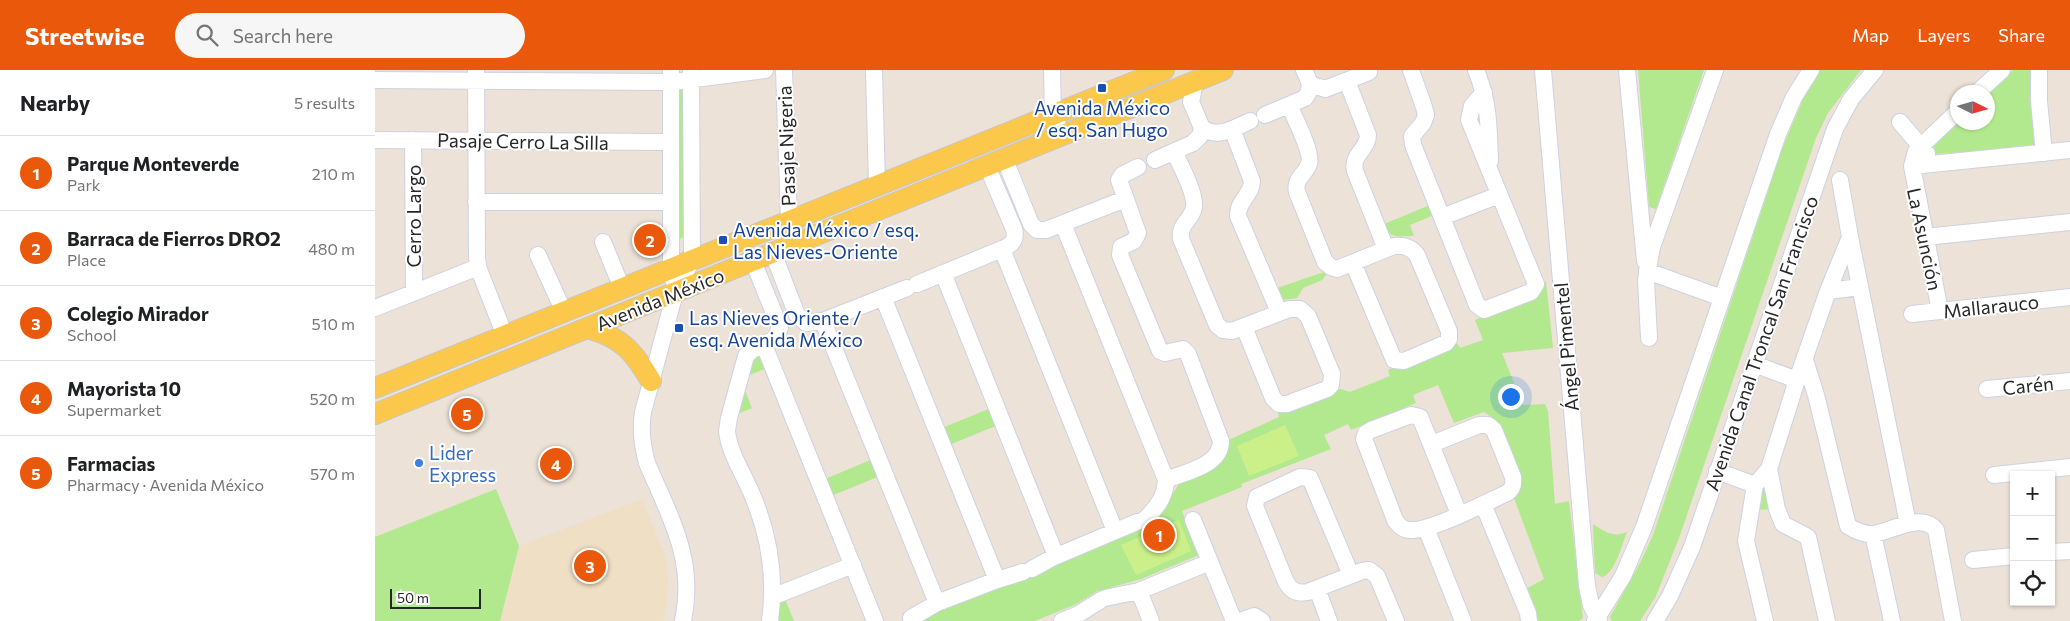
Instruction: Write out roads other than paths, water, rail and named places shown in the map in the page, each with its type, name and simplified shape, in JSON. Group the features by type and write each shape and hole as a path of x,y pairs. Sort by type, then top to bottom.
{"main road":[{"name":"Avenida México","path":"375,388 1164,70"},
{"name":"Avenida México","path":"375,414 1223,70"},
{"path":"587,328 609,335 625,345 642,365 651,382"}],"street":[{"path":"375,80 476,75 671,76 765,70"},
{"name":"Pasaje Nigeria","path":"784,70 789,221"},
{"path":"874,70 877,185"},
{"path":"1052,70 1053,114 1063,136"},
{"path":"1411,70 1426,114 1423,123 1413,133 1411,140 1477,305 1481,310 1488,310 1531,292 1535,288 1535,281 1490,171 1489,118 1485,92 1476,70"},
{"name":"Ángel Pimentel","path":"1543,70 1587,586 1591,605 1597,620"},
{"path":"1627,70 1643,251 1647,269"},
{"path":"1649,338 1647,269 1655,236 1715,70"},
{"path":"1597,620 1623,576 1645,527 1778,134 1794,97 1811,70"},
{"name":"Avenida Canal Troncal San Francisco","path":"1655,621 1688,556 1835,129 1851,99 1875,70"},
{"path":"1986,85 2002,70"},
{"path":"2039,70 2039,101 2044,153"},
{"path":"1307,77 1315,87 1325,89 1369,72"},
{"path":"476,75 478,267 505,336"},
{"path":"683,621 688,587 685,561 676,533 647,463 642,439 642,421 675,292 692,260 691,75"},
{"path":"671,76 671,268 675,292"},
{"path":"1201,128 1218,134 1305,98 1308,94 1307,77"},
{"path":"1347,81 1368,135 1367,143 1355,158 1355,171 1387,249"},
{"path":"1155,160 1197,140 1200,136 1201,128 1191,102 1195,82"},
{"path":"1164,94 1191,102"},
{"path":"1289,105 1310,158 1307,169 1297,181 1297,192 1325,262 1337,269 1387,249 1400,245 1406,246 1417,255 1449,331 1449,338 1444,345 1404,361 1394,360 1353,263"},
{"path":"1950,119 1921,146 1913,156 1912,166 2070,150"},
{"name":"La Asunción","path":"1900,122 1935,164"},
{"path":"1232,129 1252,181 1251,189 1239,207 1238,216 1279,312"},
{"name":"Pasaje Cerro La Silla","path":"375,140 671,142"},
{"name":"Cerro Largo","path":"413,140 414,292"},
{"path":"1174,152 1195,202 1193,212 1181,230 1183,243 1217,325 1227,331 1279,312 1296,308 1305,312 1333,378 1331,385 1327,389 1284,405 1275,402 1244,326"},
{"path":"996,163 1034,227 1043,231 1125,199"},
{"path":"773,252 799,318 810,323 823,321 912,286 1002,249 1013,242 1015,232 996,163"},
{"name":"La Asunción","path":"1912,166 1940,311"},
{"path":"1138,167 1122,175 1119,180 1138,233 1134,241 1121,247 1120,255 1160,351 1165,353 1183,349 1189,354 1221,441 1219,451 1214,459 1166,480"},
{"path":"1840,180 1908,524"},
{"path":"1442,217 1499,195"},
{"path":"476,202 671,202"},
{"path":"1925,238 2070,222"},
{"path":"905,620 937,603 997,580 1027,571 1056,556 1141,521 1153,511 1166,488 1166,480 1063,224"},
{"path":"1765,621 1746,541 1755,485 1769,469 1828,291 1850,237"},
{"path":"603,242 622,288"},
{"path":"1002,249 1115,531"},
{"path":"538,255 564,312"},
{"path":"753,261 779,324 777,336 772,342 752,350 744,360 727,431 729,443 764,526 771,564 772,597 770,621"},
{"path":"375,308 478,267"},
{"path":"1647,269 1723,298"},
{"path":"943,273 1056,556"},
{"path":"1828,291 1860,286"},
{"path":"883,297 997,580"},
{"name":"Mallarauco","path":"1912,314 2070,297"},
{"path":"823,321 937,603"},
{"path":"764,345 875,621"},
{"path":"1805,360 1816,395 1848,526 1861,533 1873,534 1908,524 1925,522 1932,524 1936,530 1953,621"},
{"path":"1754,364 1816,395"},
{"name":"Carén","path":"1987,389 2070,381"},
{"path":"1432,444 1485,424 1491,427 1513,477 1513,483 1507,493 1483,504 1426,528 1407,530 1397,523 1364,439 1368,431 1414,414 1422,420 1459,514"},
{"path":"1994,475 2070,466"},
{"path":"1769,469 1777,509 1783,524 1808,537 1827,621"},
{"path":"1717,472 1755,485"},
{"path":"1351,575 1310,478 1300,477 1259,494 1255,499 1255,506 1288,586 1299,593 1317,589 1365,570 1375,573 1396,621"},
{"path":"1483,504 1528,613 1529,621"},
{"path":"1751,510 1777,509"},
{"path":"1193,520 1234,621"},
{"path":"1426,528 1463,621"},
{"path":"1873,534 1892,621"},
{"path":"2055,552 2070,551"},
{"path":"1973,560 2010,556"},
{"path":"1062,621 1079,618 1103,599 1139,591 1210,562"},
{"path":"772,597 853,565"},
{"path":"1317,589 1329,621"},
{"path":"1139,591 1151,621"},
{"path":"1240,621 1253,616 1261,621"}],"place":[{"name":"Avenida México / esq. San Hugo","path":"1102,88"},
{"name":"Barraca de Fierros DRO2","path":"650,240"},
{"name":"Avenida México / esq. Las Nieves-Oriente","path":"723,240"},
{"name":"Las Nieves Oriente / esq. Avenida México","path":"679,328"},
{"name":"Farmacias","path":"467,414"},
{"name":"Lider Express","path":"419,463"},
{"name":"Mayorista 10","path":"556,464"},
{"name":"Parque Monteverde","path":"1159,535"},
{"name":"Colegio Mirador","path":"590,566"}]}
